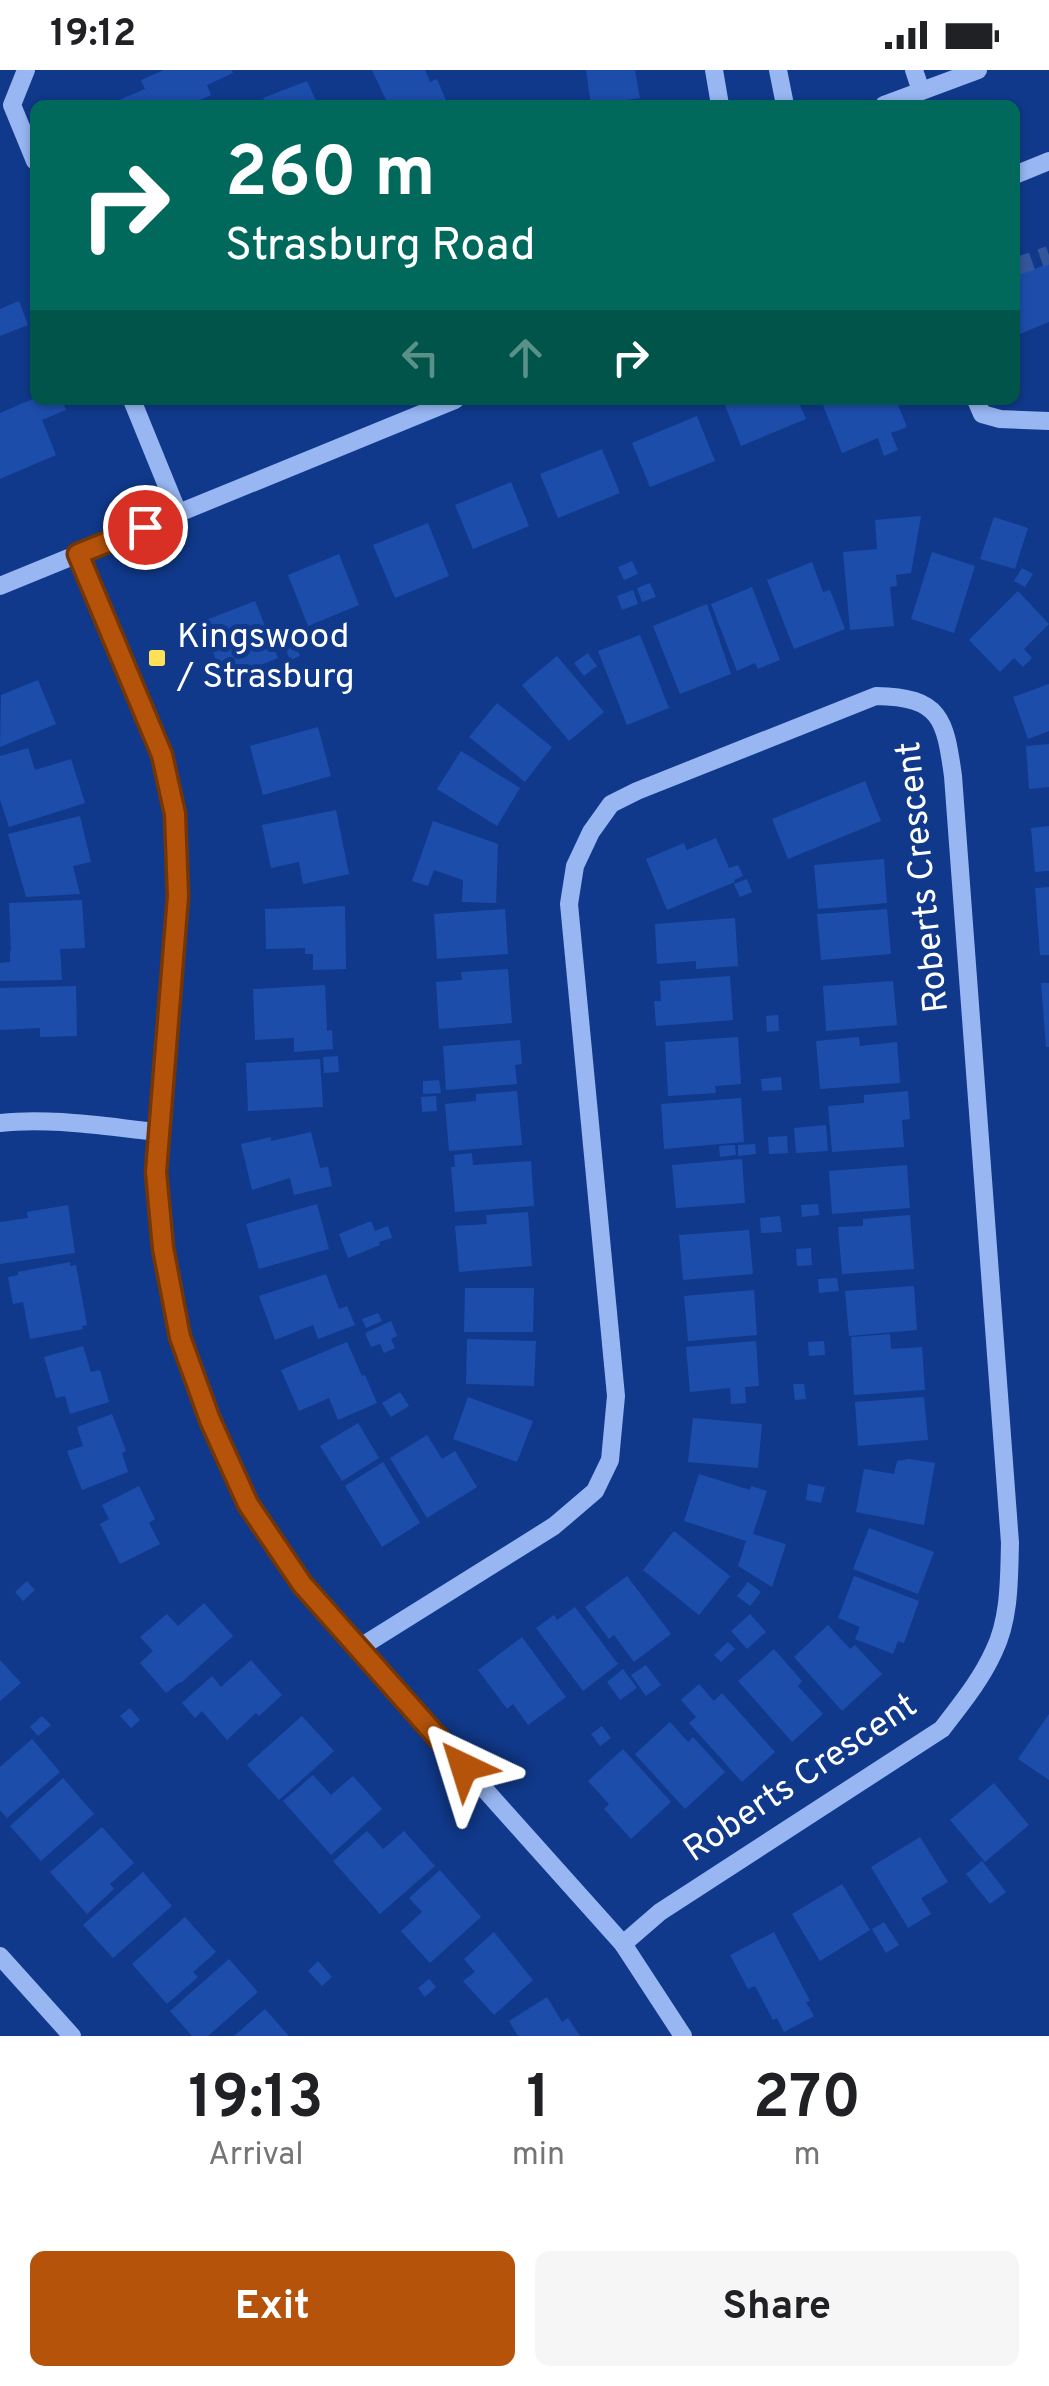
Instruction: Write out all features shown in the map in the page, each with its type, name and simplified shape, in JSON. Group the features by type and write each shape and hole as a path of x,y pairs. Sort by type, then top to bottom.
{"street":[{"path":"26,70 12,105 30,149"},
{"path":"714,70 719,100"},
{"path":"778,70 783,100"},
{"path":"914,70 922,91"},
{"path":"898,100 978,70"},
{"path":"1020,172 1049,161"},
{"path":"134,405 178,513"},
{"path":"0,586 442,405"},
{"path":"978,405 982,414 1000,419 1049,421"},
{"path":"78,554 162,755 175,814 178,896 156,1172 163,1248 180,1337 210,1420 248,1504 302,1584 622,1944 683,2036"},
{"name":"Roberts Crescent","path":"359,1648 554,1526 595,1491 610,1460 616,1396 569,904 574,866 591,832 611,804 637,791 876,696 899,696 924,704 940,720 948,736 958,835 1010,1543 1008,1597 996,1648 942,1729 660,1912 622,1944"},
{"path":"0,1123 158,1132"},
{"path":"0,1956 72,2036"}],"building":[{"path":"164,70 233,73 207,85 211,95 200,100 119,100 145,89 141,80"},
{"path":"372,70 425,70 430,82 437,79 446,100 393,100 386,100"},
{"path":"586,70 635,70 640,98 590,100"},
{"path":"307,81 316,100 264,100"},
{"path":"1049,263 1049,322 1020,334 1020,275"},
{"path":"19,301 28,325 0,336 0,309"},
{"path":"30,400 30,405 64,405 66,410 42,420 56,455 0,479 0,413"},
{"path":"725,405 800,405 806,419 741,446"},
{"path":"823,405 898,405 907,427 891,433 898,450 884,456 878,438 842,453"},
{"path":"697,416 715,461 650,487 632,443"},
{"path":"602,449 620,493 558,518 540,474"},
{"path":"511,482 529,526 473,549 455,505"},
{"path":"921,516 911,573 896,575 897,586 890,587 894,626 850,630 843,552 877,549 875,520"},
{"path":"994,517 1028,528 1015,569 980,559"},
{"path":"428,523 449,576 395,598 373,545"},
{"path":"932,552 975,566 954,633 911,619"},
{"path":"339,554 359,605 308,626 288,575"},
{"path":"632,561 638,574 624,580 618,567"},
{"path":"812,562 823,592 830,590 845,629 794,649 767,580"},
{"path":"1022,568 1033,574 1025,587 1014,581"},
{"path":"650,583 656,597 642,602 637,588"},
{"path":"752,587 780,660 758,669 755,663 737,671 711,604"},
{"path":"633,590 638,604 622,610 617,596"},
{"path":"1018,591 1049,624 1024,649 1032,658 1023,667 1014,658 1000,672 969,640"},
{"path":"255,601 278,658 224,680 201,622"},
{"path":"707,604 731,674 680,694 653,626"},
{"path":"640,635 669,708 627,725 598,651"},
{"path":"294,641 300,656 290,660 284,646"},
{"path":"588,653 597,666 584,676 574,663"},
{"path":"557,656 604,712 569,741 522,685"},
{"path":"38,680 56,724 0,747 1,695"},
{"path":"1049,684 1049,731 1028,739 1013,697"},
{"path":"497,703 552,747 525,782 469,737"},
{"path":"318,727 331,776 263,795 250,746"},
{"path":"1049,744 1049,787 1029,789 1026,746"},
{"path":"28,748 35,770 71,759 85,803 9,827 0,800 0,756"},
{"path":"461,751 520,788 497,826 437,789"},
{"path":"865,781 881,821 788,859 772,819"},
{"path":"336,810 349,874 303,884 299,862 271,868 262,825"},
{"path":"80,816 91,862 73,866 80,894 26,897 8,834"},
{"path":"433,821 498,844 496,903 462,902 463,880 434,870 428,886 412,881"},
{"path":"1049,826 1049,871 1035,872 1031,828"},
{"path":"716,838 729,868 738,865 743,876 667,910 646,859 684,843 687,850"},
{"path":"884,859 887,903 818,909 814,865"},
{"path":"747,879 752,892 740,897 734,884"},
{"path":"1049,887 1049,955 1040,955 1035,888"},
{"path":"82,900 85,948 60,949 62,980 0,981 0,963 10,962 9,903"},
{"path":"345,906 346,969 313,970 313,954 305,954 305,948 266,949 265,909"},
{"path":"505,909 508,954 437,959 434,914"},
{"path":"887,909 891,954 821,960 817,914"},
{"path":"735,918 738,966 696,969 696,961 657,964 655,924"},
{"path":"508,969 512,1023 439,1029 436,982 462,980 461,972"},
{"path":"730,976 733,1020 656,1026 654,1001 661,1001 660,981"},
{"path":"893,981 897,1025 826,1031 823,986"},
{"path":"1041,983 1049,983 1049,1047 1046,1047"},
{"path":"325,985 327,1031 332,1030 333,1049 294,1052 294,1038 255,1040 253,989"},
{"path":"76,986 77,1036 40,1037 40,1028 0,1030 0,988"},
{"path":"778,1015 779,1031 767,1032 766,1016"},
{"path":"738,1037 741,1084 715,1086 716,1093 668,1096 665,1042"},
{"path":"859,1037 860,1046 897,1042 900,1083 820,1089 816,1041"},
{"path":"520,1040 522,1064 515,1065 517,1084 446,1090 443,1046"},
{"path":"338,1056 339,1072 324,1073 323,1057"},
{"path":"320,1059 323,1107 248,1111 246,1063"},
{"path":"781,1077 782,1090 762,1091 761,1079"},
{"path":"439,1080 441,1093 423,1094 423,1081"},
{"path":"517,1091 522,1145 449,1151 445,1104 476,1101 476,1094"},
{"path":"908,1091 910,1119 902,1120 904,1147 832,1152 828,1106 864,1103 864,1095"},
{"path":"436,1096 437,1111 422,1112 421,1097"},
{"path":"741,1098 744,1142 664,1149 661,1104"},
{"path":"826,1125 828,1151 796,1153 794,1128"},
{"path":"311,1132 320,1168 328,1167 332,1186 294,1195 290,1178 252,1190 241,1144"},
{"path":"787,1136 788,1153 769,1154 768,1137"},
{"path":"755,1144 756,1154 738,1156 738,1145"},
{"path":"735,1145 736,1155 720,1157 719,1146"},
{"path":"472,1153 473,1165 531,1161 534,1206 455,1212 451,1167 455,1167 454,1155"},
{"path":"742,1159 745,1203 676,1208 672,1165"},
{"path":"907,1165 910,1208 832,1214 829,1171"},
{"path":"317,1204 329,1249 259,1269 246,1224"},
{"path":"818,1204 819,1215 802,1217 801,1205"},
{"path":"68,1205 75,1253 0,1264 0,1222 28,1218 27,1212"},
{"path":"528,1212 532,1266 459,1272 455,1226 487,1224 486,1215"},
{"path":"910,1215 914,1269 842,1274 838,1227 863,1226 863,1219"},
{"path":"780,1216 782,1232 761,1233 760,1218"},
{"path":"371,1221 375,1231 388,1226 392,1238 348,1258 339,1234"},
{"path":"749,1230 753,1274 683,1280 679,1235"},
{"path":"811,1248 812,1265 797,1266 796,1249"},
{"path":"70,1262 70,1266 76,1265 87,1325 30,1339 23,1302 13,1304 8,1277"},
{"path":"326,1274 339,1309 347,1306 355,1325 318,1339 313,1325 275,1340 259,1296"},
{"path":"837,1278 839,1291 819,1293 818,1279"},
{"path":"914,1286 917,1330 849,1336 845,1291"},
{"path":"465,1288 534,1288 533,1332 464,1332"},
{"path":"754,1290 757,1335 688,1341 684,1296"},
{"path":"378,1313 382,1321 366,1328 362,1319"},
{"path":"391,1321 397,1336 391,1339 395,1348 384,1353 380,1344 371,1347 365,1333"},
{"path":"890,1334 891,1349 922,1347 925,1390 854,1395 851,1337"},
{"path":"467,1339 536,1341 534,1386 466,1384"},
{"path":"756,1341 759,1386 745,1387 746,1403 731,1404 730,1388 690,1392 686,1347"},
{"path":"824,1341 825,1355 809,1356 808,1342"},
{"path":"347,1342 377,1403 338,1420 329,1398 299,1411 281,1370"},
{"path":"83,1346 91,1372 100,1370 109,1402 70,1414 65,1396 56,1398 44,1357"},
{"path":"793,1384 804,1384 806,1399 795,1400"},
{"path":"400,1392 409,1406 391,1417 382,1403"},
{"path":"468,1397 533,1421 517,1462 453,1439"},
{"path":"924,1397 928,1440 858,1446 855,1402"},
{"path":"112,1414 126,1451 122,1453 128,1472 82,1490 67,1451 83,1446 77,1427"},
{"path":"693,1418 762,1424 758,1468 688,1462"},
{"path":"358,1423 379,1458 342,1481 320,1446"},
{"path":"427,1435 442,1459 455,1451 477,1487 427,1518 390,1458"},
{"path":"897,1461 935,1463 924,1525 856,1512 864,1469 894,1474"},
{"path":"383,1462 420,1523 382,1547 345,1486"},
{"path":"699,1474 750,1490 751,1486 767,1491 753,1534 786,1544 772,1587 738,1566 746,1541 684,1521"},
{"path":"808,1484 825,1487 821,1503 806,1500"},
{"path":"139,1486 155,1519 149,1523 160,1544 120,1564 100,1524 109,1519 102,1505"},
{"path":"869,1528 934,1552 918,1594 853,1569"},
{"path":"674,1531 730,1576 699,1615 643,1570"},
{"path":"627,1576 671,1634 634,1662 614,1635 609,1639 585,1607"},
{"path":"854,1576 919,1601 904,1643 898,1641 893,1654 855,1639 860,1627 838,1618"},
{"path":"27,1581 35,1590 23,1601 15,1592"},
{"path":"748,1582 761,1592 750,1606 737,1596"},
{"path":"204,1603 233,1636 166,1693 140,1663 153,1651 140,1637 167,1614 178,1626"},
{"path":"575,1607 618,1664 583,1691 536,1628"},
{"path":"750,1614 766,1632 747,1649 731,1631"},
{"path":"828,1625 850,1649 855,1645 882,1674 842,1711 794,1657"},
{"path":"522,1637 566,1697 528,1725 513,1704 507,1709 478,1670"},
{"path":"728,1642 735,1649 721,1662 714,1655"},
{"path":"774,1649 802,1681 798,1686 823,1714 792,1742 738,1681"},
{"path":"0,1660 21,1683 0,1701"},
{"path":"251,1660 282,1695 227,1740 202,1711 195,1718 182,1703 212,1676 221,1687"},
{"path":"646,1665 661,1685 646,1696 631,1675"},
{"path":"623,1669 637,1688 620,1700 607,1682"},
{"path":"699,1684 714,1701 722,1693 775,1752 742,1782 689,1723 696,1717 681,1700"},
{"path":"130,1708 140,1720 131,1728 120,1716"},
{"path":"1049,1714 1049,1780 1018,1759"},
{"path":"42,1716 51,1725 38,1736 30,1727"},
{"path":"302,1716 334,1751 279,1800 247,1765"},
{"path":"670,1722 688,1742 693,1737 725,1772 685,1809 635,1754"},
{"path":"602,1726 611,1738 600,1746 591,1734"},
{"path":"32,1739 60,1772 7,1818 0,1810 0,1767"},
{"path":"623,1749 671,1802 631,1839 604,1809 609,1804 588,1781"},
{"path":"313,1775 331,1795 353,1776 382,1809 331,1855 283,1801"},
{"path":"63,1778 94,1814 41,1861 10,1826"},
{"path":"994,1783 1029,1825 985,1862 950,1820"},
{"path":"102,1827 134,1863 110,1884 114,1889 87,1914 50,1872"},
{"path":"367,1831 383,1849 404,1831 435,1866 380,1914 333,1861"},
{"path":"920,1837 948,1882 921,1898 931,1914 908,1928 871,1867"},
{"path":"982,1861 1006,1892 990,1904 966,1874"},
{"path":"440,1870 481,1917 430,1963 401,1931 422,1912 409,1898"},
{"path":"143,1872 172,1906 113,1958 83,1925"},
{"path":"842,1884 870,1930 820,1961 792,1914"},
{"path":"185,1917 216,1952 193,1972 198,1977 167,2004 132,1964"},
{"path":"884,1922 899,1945 886,1953 872,1929"},
{"path":"494,1932 533,1980 494,2015 463,1981 475,1972 464,1959"},
{"path":"774,1932 814,2016 784,2032 755,1986 748,1989 730,1955"},
{"path":"229,1959 258,1992 208,2036 192,2036 170,2011"},
{"path":"318,1961 332,1977 322,1986 308,1971"},
{"path":"429,1979 436,1987 425,1997 418,1988"},
{"path":"547,1997 562,2022 568,2018 580,2036 518,2036 509,2021"},
{"path":"265,2009 289,2036 234,2036"}],"tunnel":[{"path":"1020,265 1049,255"}],"place":[{"name":"Kingswood / Strasburg","path":"157,658"}],"route":[{"path":"145,527 78,554 162,755 175,814 178,896 156,1172 163,1248 180,1337 210,1420 248,1504 302,1584 464,1767"}]}
